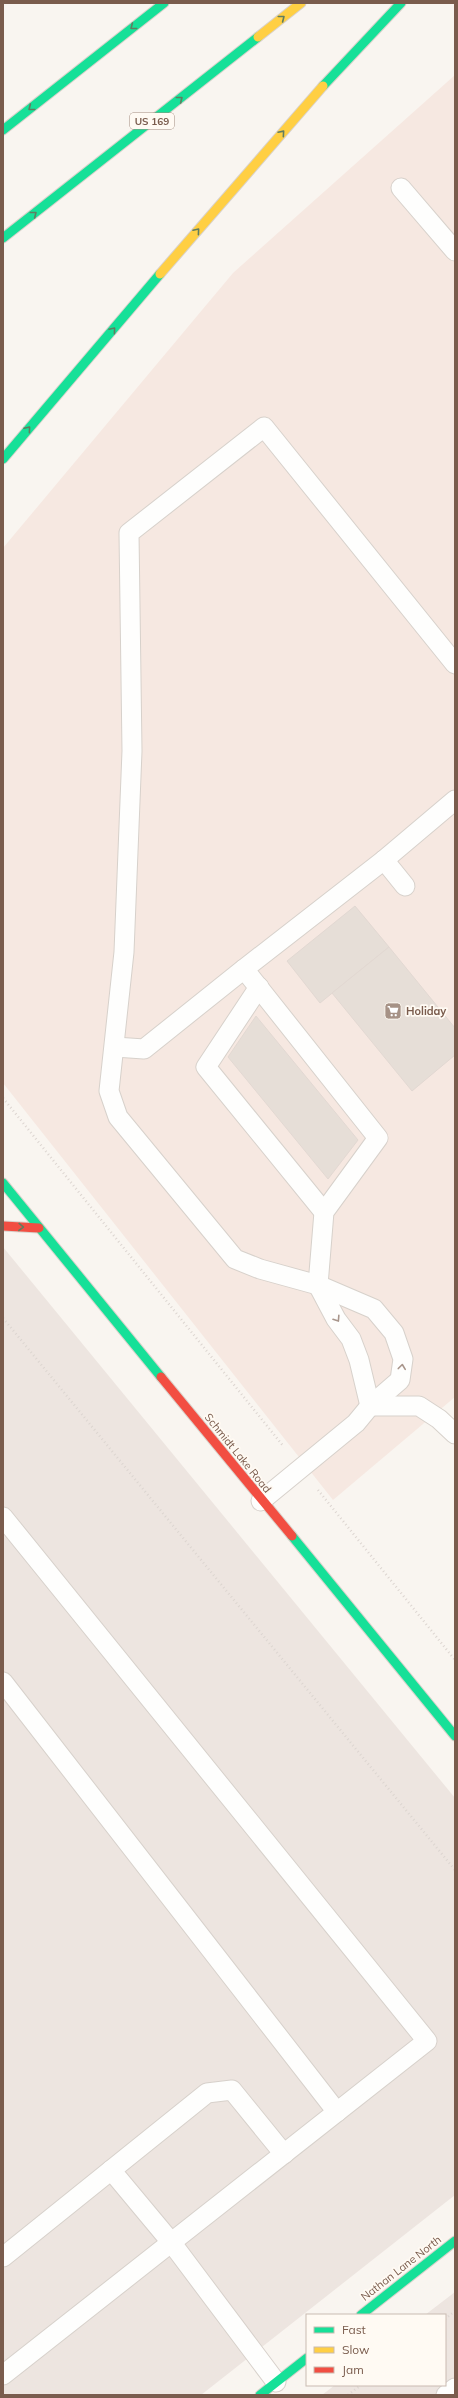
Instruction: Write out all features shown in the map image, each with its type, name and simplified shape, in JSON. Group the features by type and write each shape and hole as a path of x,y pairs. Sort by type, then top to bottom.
{"main road":[{"path":"3,130 164,3"},
{"name":"US 169","path":"3,238 302,3"},
{"path":"3,459 223,201 360,46 402,3"},
{"name":"Schmidt Lake Road","path":"3,1183 261,1501 455,1736"},
{"path":"3,1226 39,1228"},
{"name":"Nathan Lane North","path":"362,2314 455,2241"},
{"path":"260,2395 306,2359"}],"lane":[{"path":"401,188 455,250"},
{"path":"261,1501 356,1423 370,1406 400,1380 403,1359 394,1333 374,1309 318,1285 260,1269 235,1258 118,1116 110,1091 124,952 132,751 130,533 264,426 455,664"},
{"path":"115,1047 144,1049 384,860 455,800"},
{"path":"384,860 406,886"},
{"path":"244,969 378,1138 324,1212 318,1285 336,1319 351,1339 359,1360 370,1406"},
{"path":"259,987 206,1066 324,1212"},
{"path":"370,1406 419,1406 439,1419 455,1434"},
{"path":"3,1517 427,2041 3,2375"},
{"path":"3,1682 337,2112"},
{"path":"3,2257 207,2093 232,2090 284,2154"},
{"path":"111,2170 171,2242 276,2382"},
{"path":"446,2395 455,2388"}],"path":[{"path":"3,1098 455,1660"},
{"path":"3,1318 455,1870"},
{"path":"446,2318 455,2311"},
{"path":"348,2395 360,2386"}],"shaded area":[{"name":"Holiday","path":"455,75 455,1397 333,1500 3,1083 3,548 233,273"},
{"path":"3,1247 455,1798 455,2195 201,2395 3,2395"},
{"path":"455,2292 455,2395 322,2395 334,2386 446,2386 446,2314 426,2314"}],"building":[{"path":"355,906 389,947 320,1003 287,961"},
{"name":"Holiday","path":"389,947 455,1028 455,1055 412,1091 332,993"},
{"path":"256,1016 358,1140 328,1179 228,1057"}],"traffic: fast":[{"path":"3,130 164,3"},
{"path":"323,86 401,3"},
{"path":"3,238 258,37"},
{"path":"3,459 160,274"},
{"path":"3,1183 161,1377"},
{"path":"292,1536 455,1736"},
{"path":"362,2314 455,2241"},
{"path":"260,2395 306,2359"}],"traffic: slow":[{"path":"258,37 301,3"},
{"path":"160,274 323,86"}],"traffic: jam":[{"path":"3,1226 39,1228"},
{"path":"161,1377 292,1536"}],"place":[{"name":"Holiday","path":"393,1011"}]}
